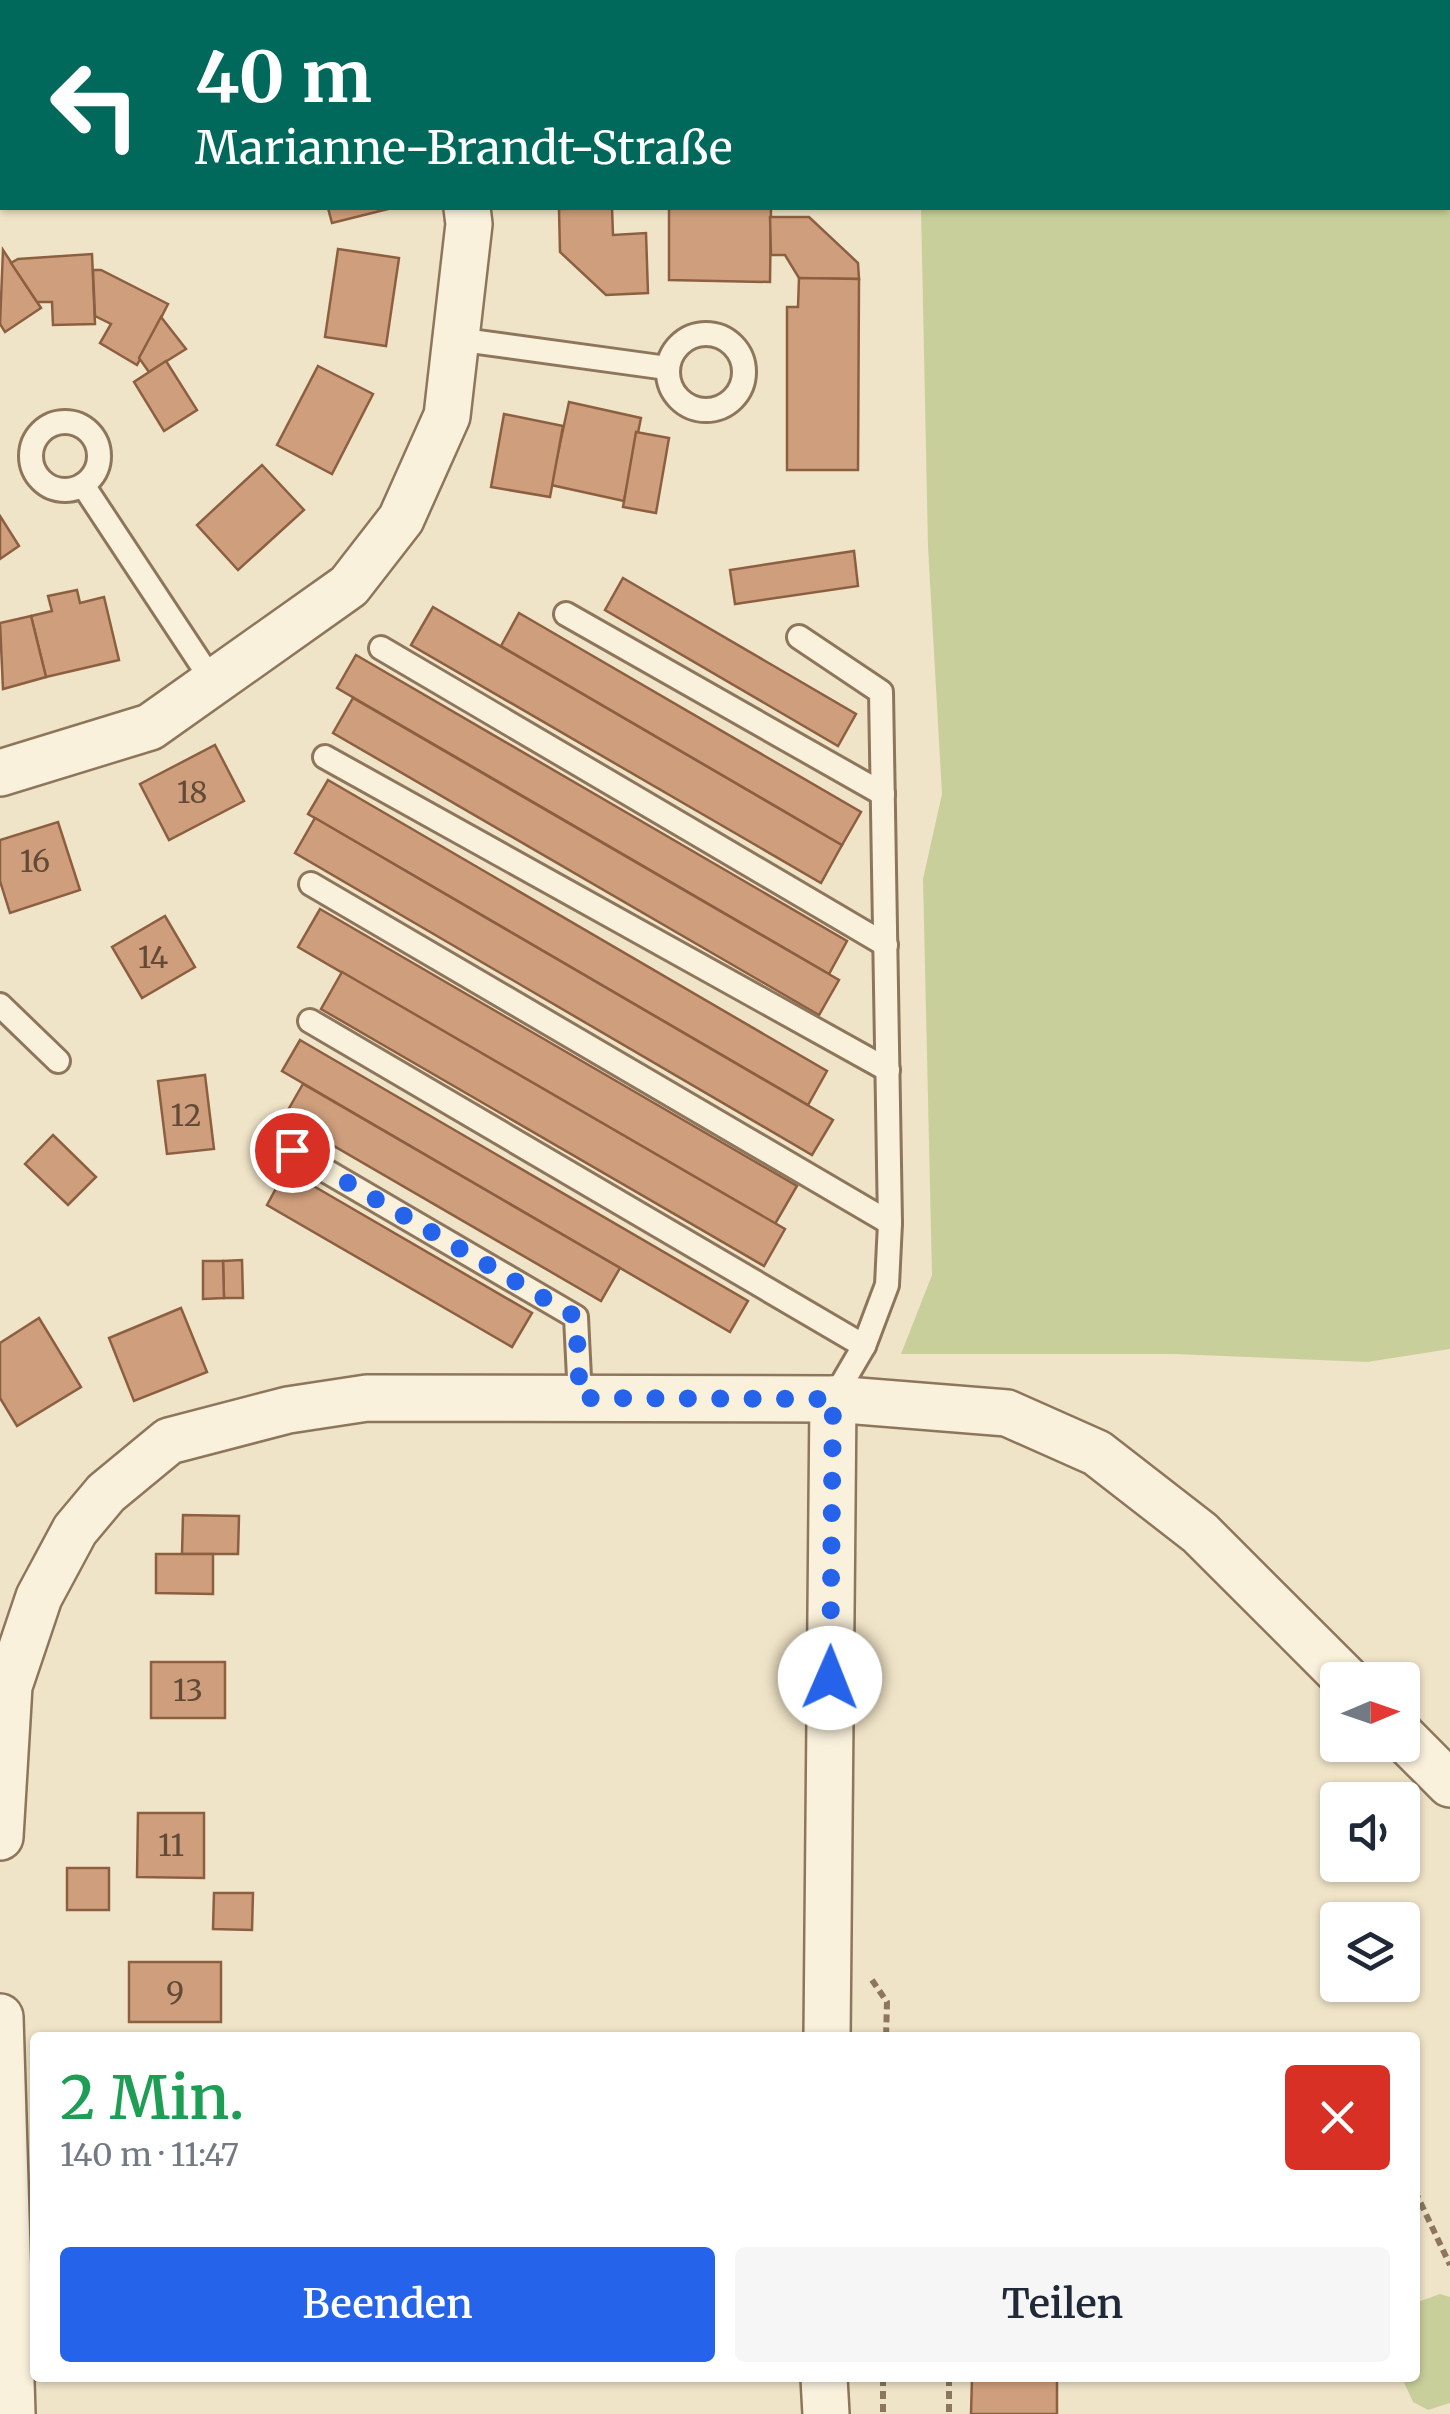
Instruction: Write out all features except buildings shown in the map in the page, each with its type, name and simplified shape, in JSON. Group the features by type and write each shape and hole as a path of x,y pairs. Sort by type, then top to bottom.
{"street":[{"path":"0,772 150,727 215,685 349,586 401,519 447,416 467,210"},
{"path":"0,1837 9,1686 39,1598 75,1530 106,1494 169,1441 288,1410 368,1398 833,1399 1007,1413 1097,1453 1200,1533 1328,1662"},
{"path":"827,2032 833,1399"},
{"path":"1420,1754 1450,1784"},
{"path":"0,2017 12,2414"},
{"path":"824,2382 826,2414"}],"lane":[{"path":"456,339 667,368"},
{"path":"83,485 215,685"},
{"path":"566,614 882,794"},
{"path":"799,638 881,692 890,1223 886,1286 864,1346 833,1399"},
{"path":"381,648 886,945"},
{"path":"324,757 888,1070"},
{"path":"311,884 890,1223"},
{"path":"0,1005 58,1061"},
{"path":"310,1022 864,1346"},
{"path":"292,1150 576,1317 580,1398"}],"path":[{"path":"1420,2201 1450,2265"},
{"path":"883,2382 883,2414"},
{"path":"949,2382 950,2414"}],"green space":[{"path":"921,210 1450,210 1450,1349 1367,1362 1174,1354 901,1354 932,1275 923,879 942,794 928,547"},
{"path":"1440,2294 1450,2297 1450,2403 1428,2410 1413,2402 1404,2382 1420,2382 1420,2301"}],"route":[{"path":"292,1150 576,1317 580,1398 833,1399 830,1678"}]}
